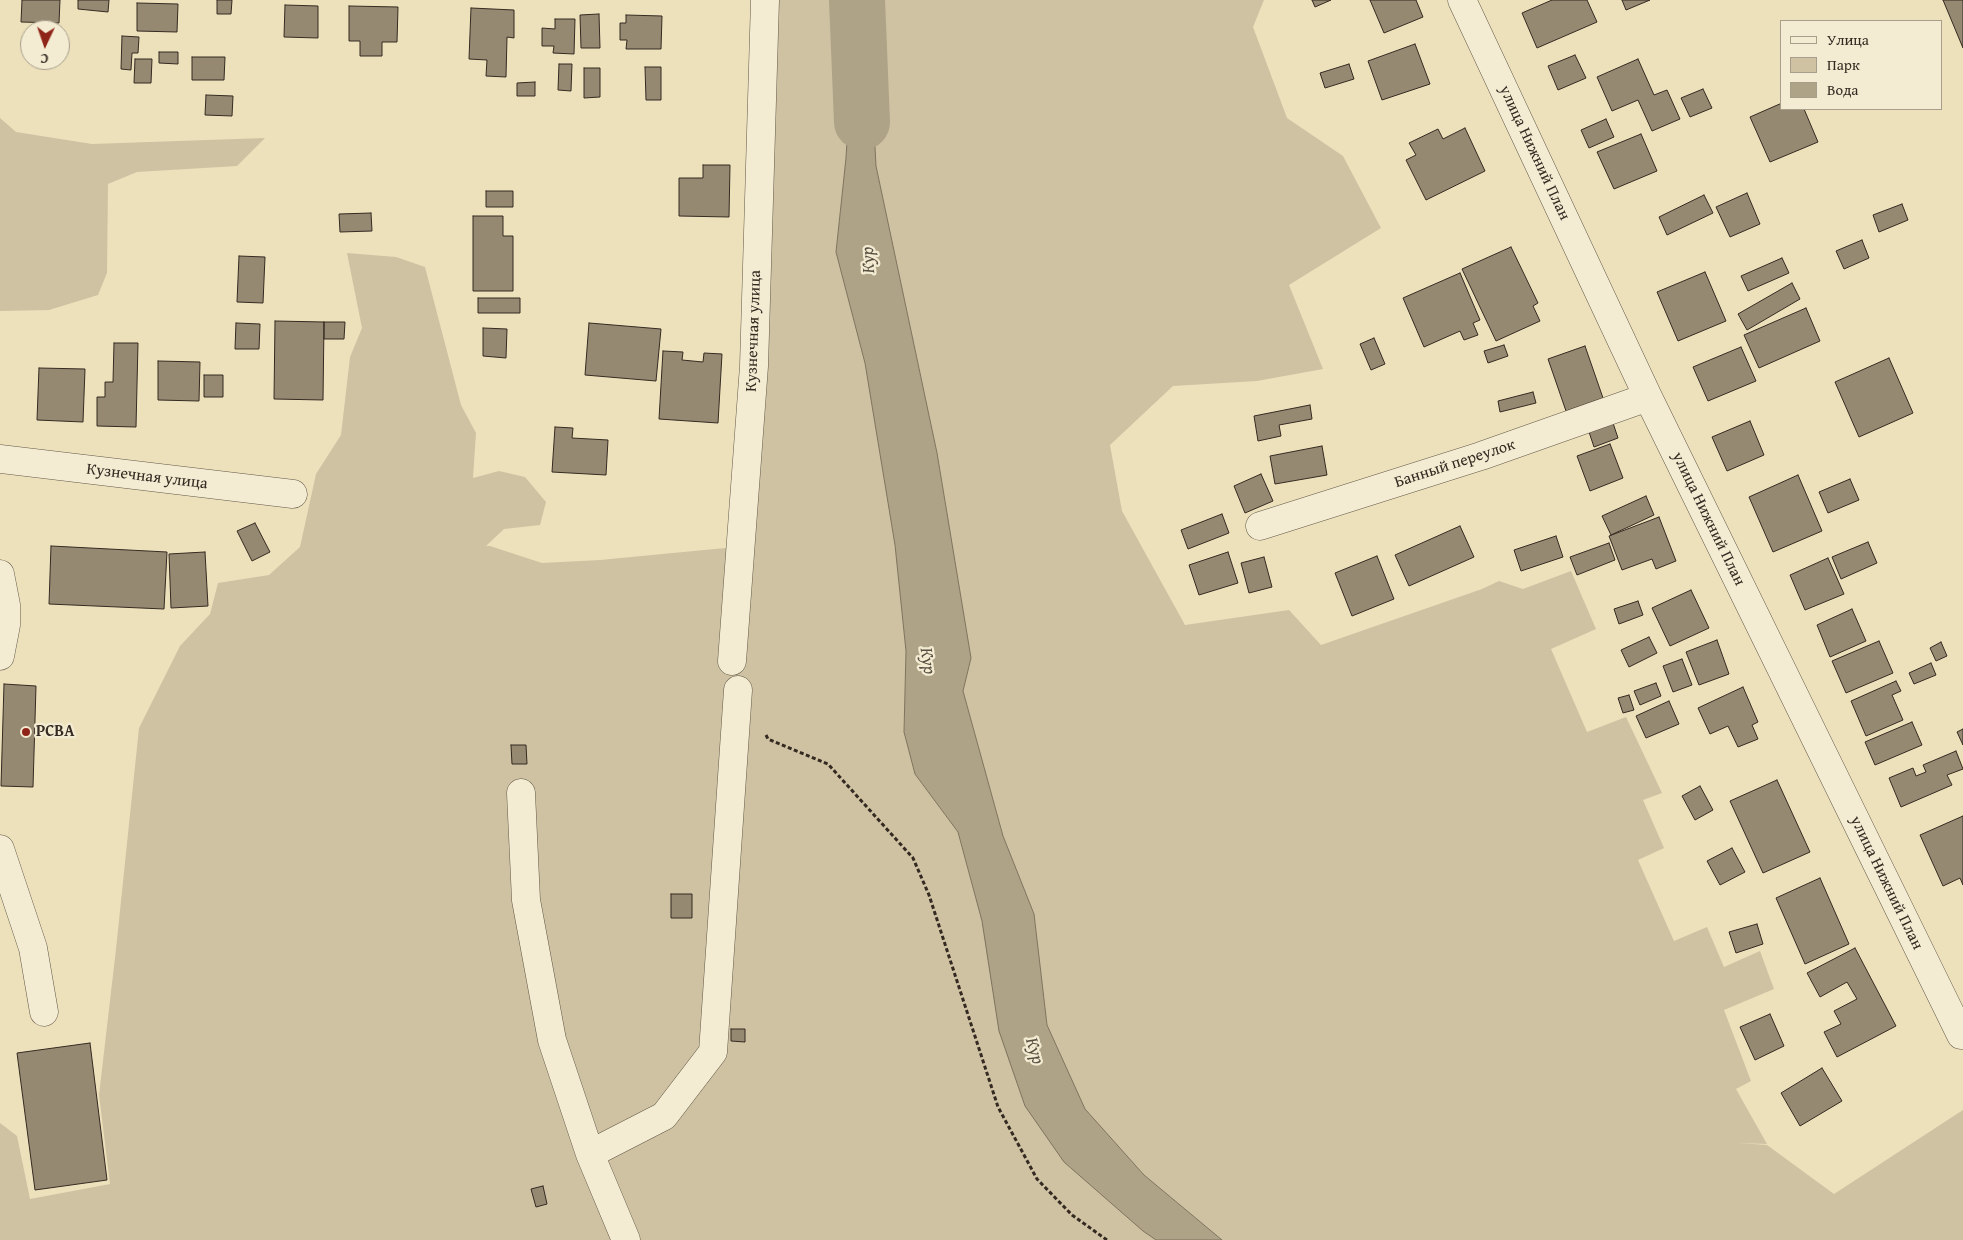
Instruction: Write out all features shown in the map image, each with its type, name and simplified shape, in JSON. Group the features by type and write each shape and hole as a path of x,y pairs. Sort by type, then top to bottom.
{"street":[{"name":"Кузнечная улица","path":"732,661 754,366 765,0"},
{"name":"улица Нижний План","path":"1462,0 1648,397 1962,1034"},
{"name":"Банный переулок","path":"1260,526 1481,456 1648,397"},
{"name":"Кузнечная улица","path":"0,459 293,494"},
{"path":"0,574 6,605 6,625 0,656"},
{"path":"590,1154 664,1116 713,1052 738,690"},
{"path":"521,793 526,900 552,1040 590,1154 626,1240"},
{"path":"0,849 33,948 44,1012"}],"path":[{"path":"763,731 768,739 828,764 913,858 929,895 998,1107 1037,1179 1072,1215 1107,1240"}],"green space":[{"path":"774,0 852,0 853,43 846,158 836,252 865,363 895,545 906,651 904,732 915,774 958,832 982,921 1143,1231 1156,1240 0,1240 0,1123 17,1136 30,1199 110,1184 99,1095 139,728 180,646 210,614 218,583 269,575 300,547 316,474 341,435 350,357 362,328 347,253 396,257 425,267 461,405 476,433 473,478 499,471 525,477 546,502 540,525 504,529 486,546 542,563 600,560 746,546"},
{"path":"872,0 1264,0 1253,27 1287,118 1343,156 1381,228 1289,285 1323,369 1257,381 1173,386 1110,445 1122,511 1185,625 1289,610 1321,645 1482,589 1499,581 1523,589 1571,571 1596,629 1551,649 1587,732 1626,717 1662,793 1643,800 1664,848 1638,860 1674,941 1707,927 1724,967 1760,951 1774,989 1724,1010 1751,1081 1736,1089 1767,1144 1738,1143 1767,1145 1834,1194 1963,1110 1963,1240 1222,1240 1144,1175 1084,1109 1047,1025 1034,914 1003,836 963,691 971,658 937,453 876,166 870,50"},
{"path":"0,118 16,132 92,144 265,138 237,166 137,172 108,184 107,273 98,295 49,310 0,311"}],"water":[{"path":"853,43 870,50 876,166 937,453 971,658 963,691 1003,836 1034,914 1047,1025 1085,1109 1144,1175 1222,1240 1156,1240 1143,1231 1064,1162 1025,1106 999,1031 982,921 958,832 915,774 904,732 906,651 895,545 865,363 836,252 846,158"}],"building":[{"path":"22,0 60,0 59,20 21,20"},
{"path":"78,0 109,0 108,12 78,9"},
{"path":"217,0 232,0 231,14 217,14"},
{"path":"1312,0 1331,0 1315,7"},
{"path":"1370,0 1416,0 1423,17 1384,33"},
{"path":"1552,0 1587,0 1597,22 1537,48 1522,13"},
{"path":"1622,0 1650,0 1626,10"},
{"path":"1943,0 1963,0 1963,48"},
{"path":"137,3 178,4 177,32 137,31"},
{"path":"285,5 318,6 318,38 284,37"},
{"path":"349,6 398,7 397,42 382,42 382,56 360,56 360,41 349,41"},
{"path":"471,8 514,10 514,38 507,37 506,77 486,76 487,60 469,59"},
{"path":"599,14 600,48 581,48 580,15"},
{"path":"626,15 662,16 661,49 626,49 627,40 620,40 620,23 626,23"},
{"path":"555,19 575,19 574,54 553,53 554,46 542,46 542,28 555,29"},
{"path":"122,36 139,37 138,53 132,53 131,70 121,69"},
{"path":"1415,44 1430,84 1382,100 1368,61"},
{"path":"159,52 178,52 178,64 159,63"},
{"path":"1575,55 1586,78 1558,90 1548,66"},
{"path":"192,57 225,57 224,80 192,80"},
{"path":"135,59 152,59 151,83 134,83"},
{"path":"1638,59 1654,95 1667,90 1680,119 1652,131 1638,100 1612,111 1597,77"},
{"path":"559,64 572,64 571,91 558,90"},
{"path":"1349,64 1354,79 1325,88 1320,73"},
{"path":"645,67 661,67 661,100 646,100"},
{"path":"584,68 600,68 600,97 584,98"},
{"path":"535,82 535,96 517,96 517,83"},
{"path":"1703,89 1712,108 1690,117 1681,98"},
{"path":"206,95 233,96 232,116 205,115"},
{"path":"1780,104 1780,110 1804,110 1818,142 1770,162 1750,117"},
{"path":"1606,119 1614,137 1589,148 1581,130"},
{"path":"1465,128 1485,171 1426,200 1406,160 1416,155 1409,143 1438,129 1443,139"},
{"path":"1641,134 1657,171 1614,189 1597,152"},
{"path":"703,165 730,165 729,217 679,216 679,178 703,178"},
{"path":"486,191 513,191 513,207 486,207"},
{"path":"1747,193 1760,224 1730,237 1716,207"},
{"path":"1704,195 1713,213 1667,235 1659,217"},
{"path":"1902,204 1908,220 1879,232 1873,215"},
{"path":"371,213 372,231 340,232 339,214"},
{"path":"473,216 503,216 503,236 513,236 513,291 473,291"},
{"path":"1862,240 1869,258 1844,269 1836,251"},
{"path":"1511,247 1538,303 1533,306 1540,321 1496,341 1462,269"},
{"path":"239,256 265,257 263,303 237,302"},
{"path":"1782,258 1789,273 1748,291 1741,276"},
{"path":"1705,272 1726,321 1678,341 1657,292"},
{"path":"1460,273 1480,320 1473,323 1478,335 1464,340 1460,331 1424,347 1403,298"},
{"path":"1792,283 1800,299 1747,330 1738,314"},
{"path":"478,298 520,298 520,313 478,313"},
{"path":"1806,308 1820,341 1759,368 1744,335"},
{"path":"275,321 324,322 323,400 274,399"},
{"path":"324,322 345,322 344,339 324,339"},
{"path":"236,323 260,324 259,349 235,349"},
{"path":"589,323 661,329 656,381 585,375"},
{"path":"483,328 507,329 506,358 483,356"},
{"path":"1374,338 1385,364 1371,370 1360,344"},
{"path":"114,343 138,343 136,427 97,426 97,397 105,397 105,382 113,382"},
{"path":"1504,345 1508,356 1488,363 1484,351"},
{"path":"1585,346 1603,398 1566,411 1548,359"},
{"path":"1741,347 1756,381 1708,401 1693,367"},
{"path":"663,351 683,352 682,360 703,362 704,353 722,354 718,423 659,419"},
{"path":"1889,358 1913,413 1859,437 1835,382"},
{"path":"158,361 200,362 199,401 158,400"},
{"path":"39,368 85,369 83,422 37,420"},
{"path":"204,375 223,375 223,397 204,397"},
{"path":"1533,392 1536,403 1500,412 1498,401"},
{"path":"1310,405 1312,419 1279,425 1281,436 1258,441 1254,416"},
{"path":"1750,421 1764,455 1727,471 1712,437"},
{"path":"1613,423 1618,438 1594,447 1589,432"},
{"path":"555,427 573,428 572,438 608,440 606,475 552,472"},
{"path":"1610,444 1623,478 1590,491 1577,456"},
{"path":"1322,446 1327,475 1275,484 1270,456"},
{"path":"1261,474 1273,501 1245,513 1234,486"},
{"path":"1798,475 1822,531 1773,552 1749,497"},
{"path":"1850,479 1859,500 1828,513 1819,492"},
{"path":"1646,496 1654,515 1611,535 1602,516"},
{"path":"1222,514 1229,533 1188,549 1181,530"},
{"path":"1659,517 1676,561 1656,569 1652,559 1622,570 1609,536"},
{"path":"255,523 270,552 252,561 237,531"},
{"path":"1460,526 1474,557 1409,586 1395,555"},
{"path":"1556,536 1563,557 1521,571 1514,550"},
{"path":"1868,542 1877,563 1841,579 1832,557"},
{"path":"1609,543 1615,560 1577,575 1570,557"},
{"path":"51,546 167,552 164,609 49,604"},
{"path":"205,552 208,606 171,608 169,554"},
{"path":"1228,552 1238,583 1199,595 1189,565"},
{"path":"1377,556 1394,599 1352,616 1335,573"},
{"path":"1264,557 1272,587 1249,593 1241,563"},
{"path":"1828,558 1844,594 1805,610 1790,575"},
{"path":"1691,590 1709,628 1670,646 1652,608"},
{"path":"1638,601 1643,615 1619,624 1614,609"},
{"path":"1852,609 1866,641 1830,657 1817,625"},
{"path":"1649,637 1657,653 1629,667 1621,650"},
{"path":"1717,640 1729,674 1699,685 1686,652"},
{"path":"1879,641 1893,673 1846,693 1832,661"},
{"path":"1941,642 1947,656 1936,661 1930,648"},
{"path":"1682,659 1692,685 1673,692 1663,666"},
{"path":"1931,663 1936,675 1914,684 1909,673"},
{"path":"1896,681 1901,691 1892,695 1903,720 1866,736 1851,701"},
{"path":"1656,683 1661,696 1640,705 1634,691"},
{"path":"4,684 36,686 33,787 1,786"},
{"path":"1743,687 1758,722 1752,725 1758,739 1738,747 1728,726 1710,734 1698,708"},
{"path":"1629,695 1634,710 1623,713 1618,698"},
{"path":"1669,701 1679,724 1646,738 1636,716"},
{"path":"1912,722 1922,745 1875,765 1865,742"},
{"path":"1963,729 1963,745 1957,732"},
{"path":"511,745 526,745 527,764 512,764"},
{"path":"1956,751 1963,769 1947,775 1952,785 1901,807 1889,778 1913,768 1916,776 1926,772 1923,765"},
{"path":"1777,780 1810,852 1763,873 1730,801"},
{"path":"1700,786 1713,810 1695,820 1682,796"},
{"path":"1963,816 1963,885 1960,878 1943,886 1920,835"},
{"path":"1732,848 1745,872 1720,885 1707,861"},
{"path":"1820,878 1849,944 1805,964 1776,898"},
{"path":"671,894 692,894 692,918 671,918"},
{"path":"1757,924 1763,944 1736,953 1729,932"},
{"path":"1855,948 1896,1026 1837,1057 1824,1032 1841,1024 1834,1011 1857,999 1847,982 1820,997 1807,973"},
{"path":"1770,1014 1784,1046 1755,1060 1740,1027"},
{"path":"731,1029 745,1029 745,1042 731,1041"},
{"path":"90,1043 107,1180 35,1190 17,1053"},
{"path":"1822,1068 1842,1101 1800,1126 1781,1093"},
{"path":"543,1186 547,1204 536,1207 531,1189"}],"waterway":[{"name":"Кур","path":"857,0 862,122"}],"place":[{"name":"РСВА","path":"26,732"}]}
